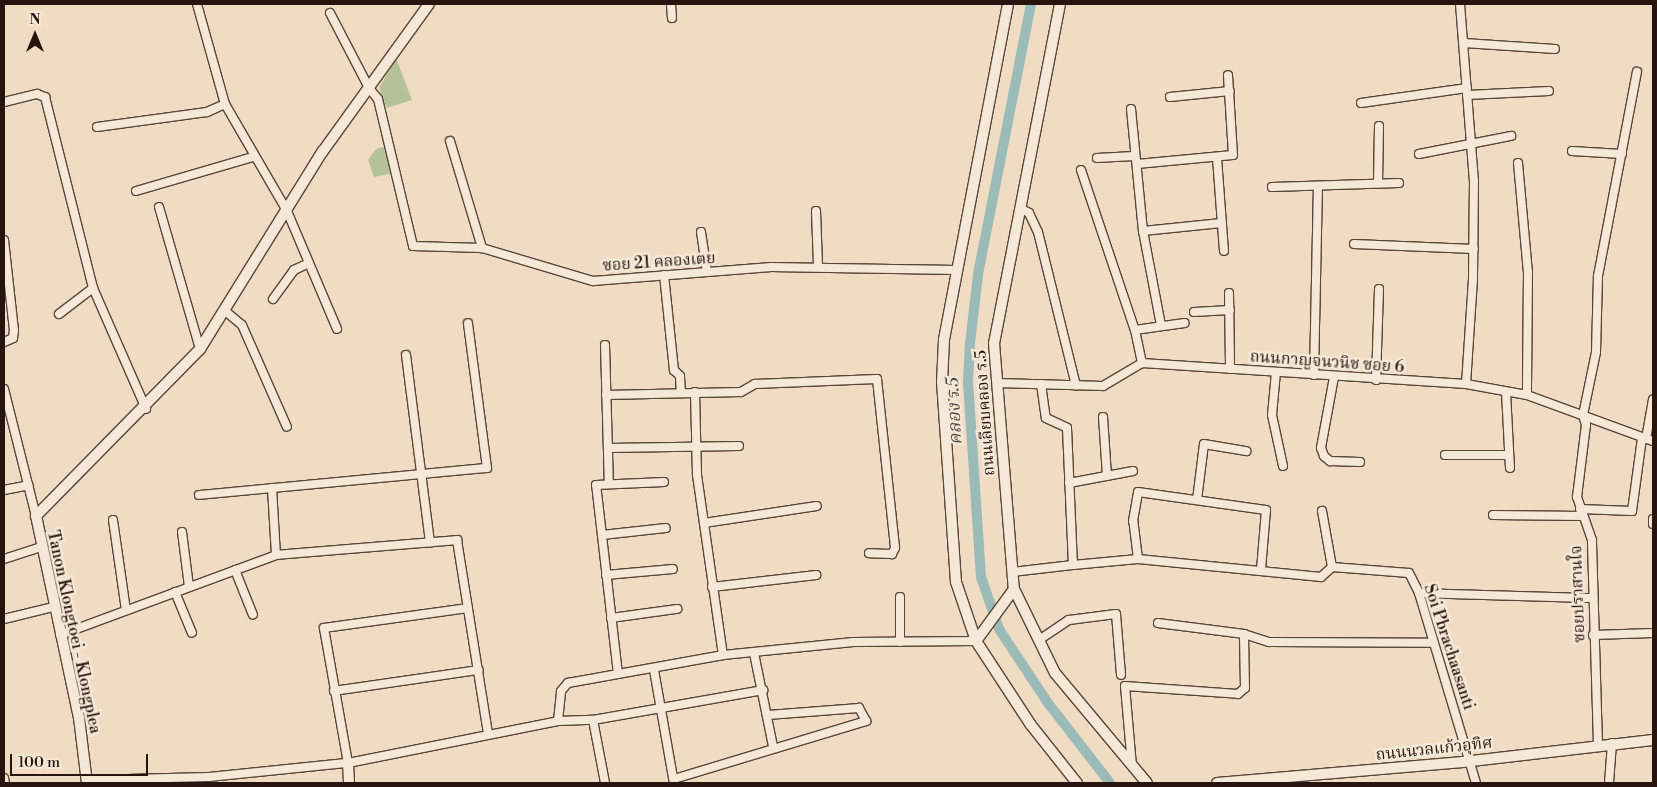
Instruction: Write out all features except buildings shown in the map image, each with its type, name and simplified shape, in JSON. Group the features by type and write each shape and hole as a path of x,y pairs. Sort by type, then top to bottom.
{"street":[{"path":"197,4 225,104 253,157 287,211 307,264 337,329"},
{"path":"36,516 146,409 200,350 323,151 429,4"},
{"path":"671,4 672,18"},
{"path":"1008,4 944,340 942,382 956,582 976,641 1031,725 1077,783"},
{"name":"ถนนเลียบคลอง ร.5","path":"1060,4 994,343 1012,572 1014,589 1055,673 1147,783"},
{"path":"1460,4 1471,144 1474,249 1466,384"},
{"path":"330,13 369,88"},
{"path":"1464,43 1555,49"},
{"name":"ซอยปราสานใจ","path":"1598,745 1593,636 1592,540 1577,497 1586,425 1583,415 1596,352 1598,276 1637,72"},
{"path":"1097,158 1136,160 1229,157 1235,149 1228,75"},
{"name":"ซอย 21 คลองเตย","path":"369,88 378,99 386,127 413,246 482,248 593,281 818,266 957,270"},
{"path":"1170,97 1230,91"},
{"path":"1361,103 1467,91 1549,91"},
{"path":"4,102 37,94 45,97 93,288 146,409"},
{"path":"97,127 207,112 225,104"},
{"path":"1131,109 1143,231 1162,325"},
{"path":"1378,183 1379,126"},
{"path":"1419,154 1511,136"},
{"path":"450,141 482,248"},
{"path":"1572,151 1622,154"},
{"path":"136,191 253,157"},
{"path":"1216,158 1224,251"},
{"path":"1518,163 1528,272 1527,395"},
{"path":"997,383 1103,386 1142,363 1135,330 1081,170"},
{"path":"1272,187 1399,183"},
{"path":"1314,375 1318,186"},
{"path":"159,208 200,350"},
{"path":"1020,208 1029,213 1038,232 1076,385"},
{"path":"816,211 818,266"},
{"path":"1143,231 1222,223"},
{"path":"701,232 707,272"},
{"path":"4,240 14,330 12,338 4,342"},
{"path":"1354,244 1474,249"},
{"path":"272,299 283,290 294,270 307,264"},
{"path":"664,275 674,370 680,376 681,393"},
{"path":"59,314 93,288"},
{"path":"1376,380 1379,289"},
{"path":"1229,293 1230,369"},
{"path":"224,310 242,325 287,427"},
{"path":"1194,312 1230,310"},
{"path":"199,495 487,468 468,323"},
{"path":"1135,330 1185,323"},
{"path":"605,345 609,484"},
{"path":"406,355 430,542"},
{"name":"ถนนกาญจนวนิช ซอย 6","path":"1142,363 1376,380 1466,384 1527,395 1647,439"},
{"path":"1276,372 1272,415 1283,466"},
{"path":"1334,377 1322,452 1330,461 1360,462"},
{"path":"606,395 741,392 755,384 877,379 895,548 892,554 869,553"},
{"path":"1041,384 1046,418 1067,428 1073,565"},
{"path":"4,389 7,425 29,485 36,516"},
{"path":"694,392 696,447 704,523 723,655"},
{"path":"1506,392 1507,455 1510,468"},
{"path":"1493,515 1632,511 1653,400"},
{"path":"1103,417 1107,476"},
{"path":"1197,500 1204,444 1246,451"},
{"path":"608,448 739,446"},
{"path":"1445,455 1507,455"},
{"path":"1069,483 1133,471"},
{"path":"618,674 596,485 664,482"},
{"path":"4,490 29,485"},
{"path":"272,488 276,555"},
{"path":"1138,559 1133,521 1138,492 1266,510 1261,570"},
{"path":"704,523 817,506"},
{"path":"1012,572 1138,559 1321,577 1332,567 1322,511"},
{"name":"Tanon Klongtoei - Klongplea","path":"36,516 53,607 79,718 87,782"},
{"path":"1653,519 1653,524"},
{"path":"113,520 126,610"},
{"path":"602,535 666,528"},
{"path":"182,532 189,587"},
{"path":"60,635 276,555 457,540 488,733"},
{"path":"4,559 41,547"},
{"name":"Soi Pbrachaasanti","path":"1332,567 1409,573 1420,593 1433,643 1466,747 1473,783"},
{"path":"235,570 253,615"},
{"path":"606,575 673,570"},
{"path":"712,587 816,575"},
{"path":"976,641 1014,589"},
{"path":"175,592 192,633"},
{"path":"1420,593 1592,598"},
{"path":"900,598 900,642"},
{"path":"4,619 53,607"},
{"path":"349,783 348,763 324,628 468,608"},
{"path":"611,618 677,609"},
{"path":"1039,640 1069,620 1116,614 1121,675"},
{"path":"1158,623 1244,634 1269,642 1433,643"},
{"path":"1132,766 1126,686 1238,694 1245,688 1244,634"},
{"path":"1593,636 1653,634"},
{"path":"558,720 563,687 618,674 654,670 723,655 853,642 976,641"},
{"path":"754,653 773,746"},
{"path":"334,691 478,670"},
{"path":"654,670 674,781 773,746 866,721 866,715 859,708 768,715"},
{"path":"87,782 209,777 348,763 558,720 593,720 763,690"},
{"path":"593,720 605,783"},
{"name":"ถนนนวลแก้วอุทิศ","path":"1217,783 1286,780 1653,740"},
{"path":"1609,783 1612,743"},
{"path":"4,778 5,783"}],"green space":[{"path":"396,58 412,100 387,108 379,88"},
{"path":"389,146 394,173 374,177 368,160 376,149"}],"waterway":[{"name":"คลอง ร.5","path":"1031,4 978,275 970,343 968,382 981,577 999,629 1048,703 1110,783"}]}
